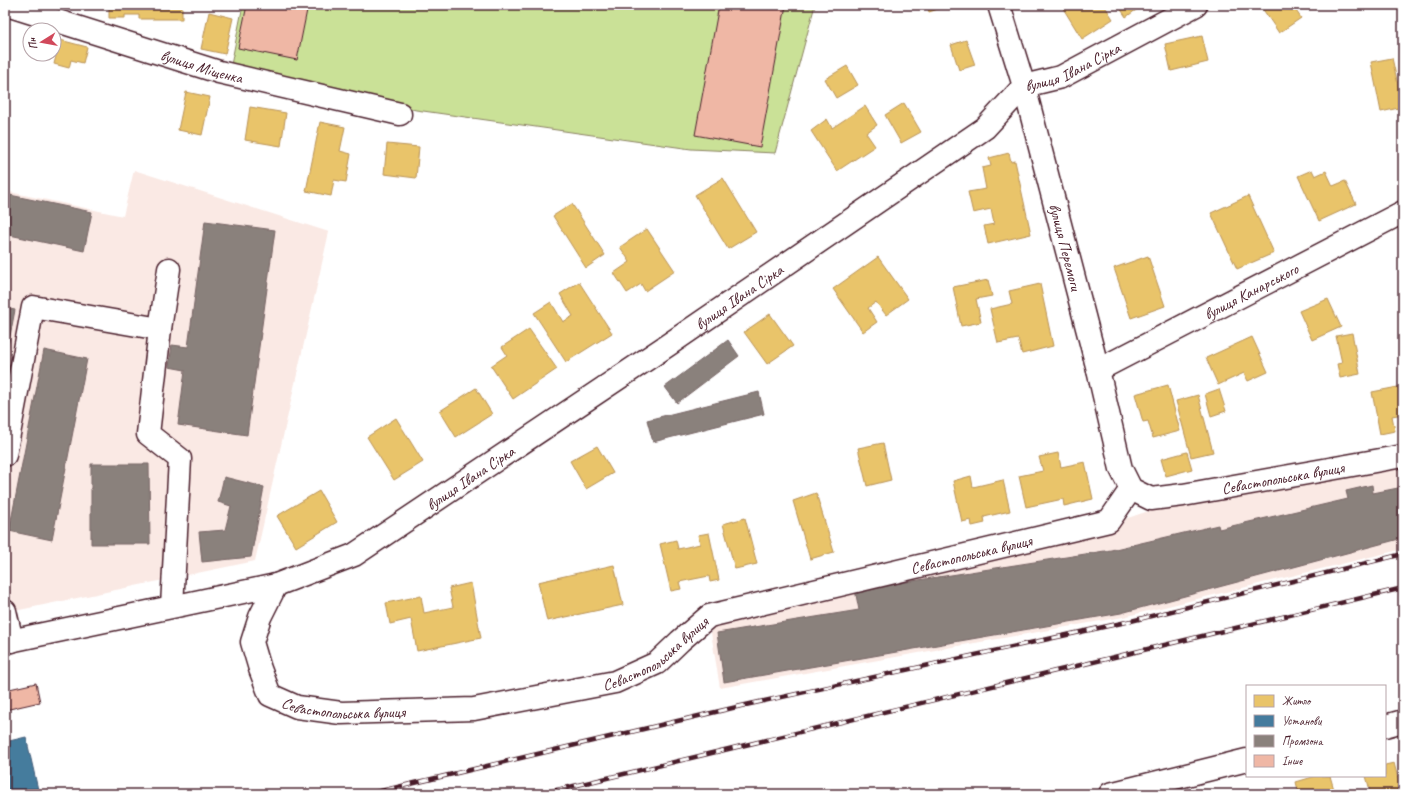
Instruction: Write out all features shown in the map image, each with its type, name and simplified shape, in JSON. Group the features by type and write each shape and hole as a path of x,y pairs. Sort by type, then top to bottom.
{"street":[{"name":"вулиця Міщенка","path":"7,5 219,72 400,114"},
{"name":"вулиця Перемоги","path":"999,5 1024,86 1098,370 1121,469 1131,489"},
{"name":"вулиця Івана Сірка","path":"276,585 354,555 668,345 985,128 1024,86 1061,76 1196,5"},
{"name":"вулиця Канарського","path":"1098,370 1403,212"},
{"path":"169,269 160,329 148,434 180,459 172,606"},
{"path":"5,456 33,307 160,329"},
{"name":"Севастопольська вулиця","path":"276,585 260,617 252,642 270,695 297,707 341,713 474,709 615,682 657,663 709,616 1109,521 1131,489 1151,499 1177,496 1403,456"},
{"path":"5,611 8,642 276,585"},
{"path":"1386,726 1403,721"},
{"path":"1110,794 1246,760"}],"shaded area":[{"path":"134,170 329,232 255,561 5,613 5,191 123,216"},
{"path":"1403,460 1403,549 1123,617 720,688 709,620 1110,524 1184,499"}],"green space":[{"path":"243,5 815,5 775,153 691,149 416,110 231,65"}],"building: Житло":[{"path":"109,5 182,5 182,19 139,19 139,15 125,15 125,18 109,18"},
{"path":"927,5 950,5 929,12"},
{"path":"1061,5 1104,5 1113,19 1082,39"},
{"path":"1118,5 1143,5 1126,17"},
{"path":"1260,5 1292,5 1301,18 1279,33"},
{"path":"1362,5 1375,5 1363,9"},
{"path":"209,12 233,18 225,54 201,49"},
{"path":"1202,36 1208,62 1171,71 1165,44"},
{"path":"966,40 975,65 959,70 951,45"},
{"path":"62,41 87,47 83,63 71,60 69,68 54,64 54,62 62,62"},
{"path":"1392,58 1403,107 1381,112 1371,62"},
{"path":"847,66 858,85 836,98 825,79"},
{"path":"186,92 210,97 202,135 178,130"},
{"path":"904,103 921,132 901,143 885,115"},
{"path":"865,106 877,125 866,133 875,146 837,171 811,131 827,119 832,128"},
{"path":"250,107 286,113 281,146 245,140"},
{"path":"320,122 345,127 340,151 351,154 346,182 334,180 331,196 306,191"},
{"path":"387,144 419,147 416,178 384,174"},
{"path":"1009,153 1011,162 1015,161 1031,234 988,244 984,226 994,224 991,209 973,213 968,192 986,189 982,168 991,166 989,158"},
{"path":"1312,170 1315,176 1326,171 1333,186 1345,181 1356,204 1319,221 1298,176"},
{"path":"723,178 756,232 728,249 695,195"},
{"path":"1248,196 1274,253 1237,269 1211,213"},
{"path":"572,204 605,255 586,268 553,216"},
{"path":"647,229 675,271 645,291 641,284 627,293 614,273 630,262 620,247"},
{"path":"1148,256 1165,306 1131,318 1114,268"},
{"path":"878,257 908,299 886,315 876,302 868,308 877,322 863,332 833,289"},
{"path":"988,280 992,296 976,299 981,322 961,326 953,287"},
{"path":"579,282 612,333 566,362 534,313 551,302 563,322 573,316 560,294"},
{"path":"1040,284 1053,346 1022,354 1018,339 998,343 990,309 1012,304 1009,291"},
{"path":"1328,299 1341,327 1312,340 1299,311"},
{"path":"770,314 793,346 767,364 744,332"},
{"path":"529,329 557,369 513,399 491,366 507,355 502,347"},
{"path":"1352,333 1360,374 1340,378 1337,364 1342,363 1336,336"},
{"path":"1252,337 1268,372 1248,381 1244,373 1218,385 1206,358"},
{"path":"1168,385 1180,431 1153,438 1148,421 1143,422 1135,394"},
{"path":"1403,386 1403,414 1392,416 1395,431 1380,434 1372,392"},
{"path":"476,388 492,414 456,437 440,411"},
{"path":"1219,389 1226,411 1211,416 1205,394"},
{"path":"1198,395 1213,452 1191,457 1176,401"},
{"path":"396,418 423,462 394,480 367,437"},
{"path":"883,443 891,480 867,486 858,448"},
{"path":"597,446 613,473 586,489 570,461"},
{"path":"1187,452 1192,469 1166,476 1161,459"},
{"path":"1058,453 1061,467 1085,462 1093,499 1064,506 1063,499 1026,507 1019,476 1043,471 1039,457"},
{"path":"971,476 973,487 1003,480 1010,511 984,517 985,523 972,526 971,520 962,522 953,481"},
{"path":"319,491 337,522 296,547 277,516"},
{"path":"816,493 834,552 810,559 793,501"},
{"path":"745,518 757,564 735,569 723,524"},
{"path":"709,533 719,580 710,582 709,576 679,582 681,589 671,591 660,544 676,540 678,549 700,544 698,535"},
{"path":"614,565 623,605 547,621 538,582"},
{"path":"471,583 481,638 417,651 411,619 390,624 386,603 421,596 424,613 453,607 449,588"},
{"path":"1394,763 1401,790 1385,794 1371,794 1366,777 1386,777 1386,765"},
{"path":"1313,777 1330,777 1335,793 1299,794 1296,782"}],"building: Установи":[{"path":"26,737 39,794 5,794 5,742"}],"building: Промзона":[{"path":"5,194 92,212 84,251 5,234"},
{"path":"205,221 275,230 247,435 178,425 185,370 169,367 172,345 188,347"},
{"path":"5,308 15,310 5,362"},
{"path":"728,340 739,356 677,403 665,387"},
{"path":"44,350 87,359 52,540 9,531"},
{"path":"759,392 764,414 653,442 647,420"},
{"path":"91,464 149,464 150,544 91,544"},
{"path":"224,477 264,487 251,557 202,562 199,532 225,530 231,506 218,502"},
{"path":"1372,485 1373,493 1403,487 1403,538 1121,613 724,682 717,633 859,610 855,590 1111,550 1218,525 1219,529 1348,499 1346,491"}],"building: Інше":[{"path":"247,5 308,5 297,60 238,48"},
{"path":"719,5 786,5 760,147 695,135"},
{"path":"36,683 40,702 5,710 5,690"}],"railway":[{"path":"368,794 741,706 1131,621 1403,554"},
{"path":"540,794 1403,588"}]}
